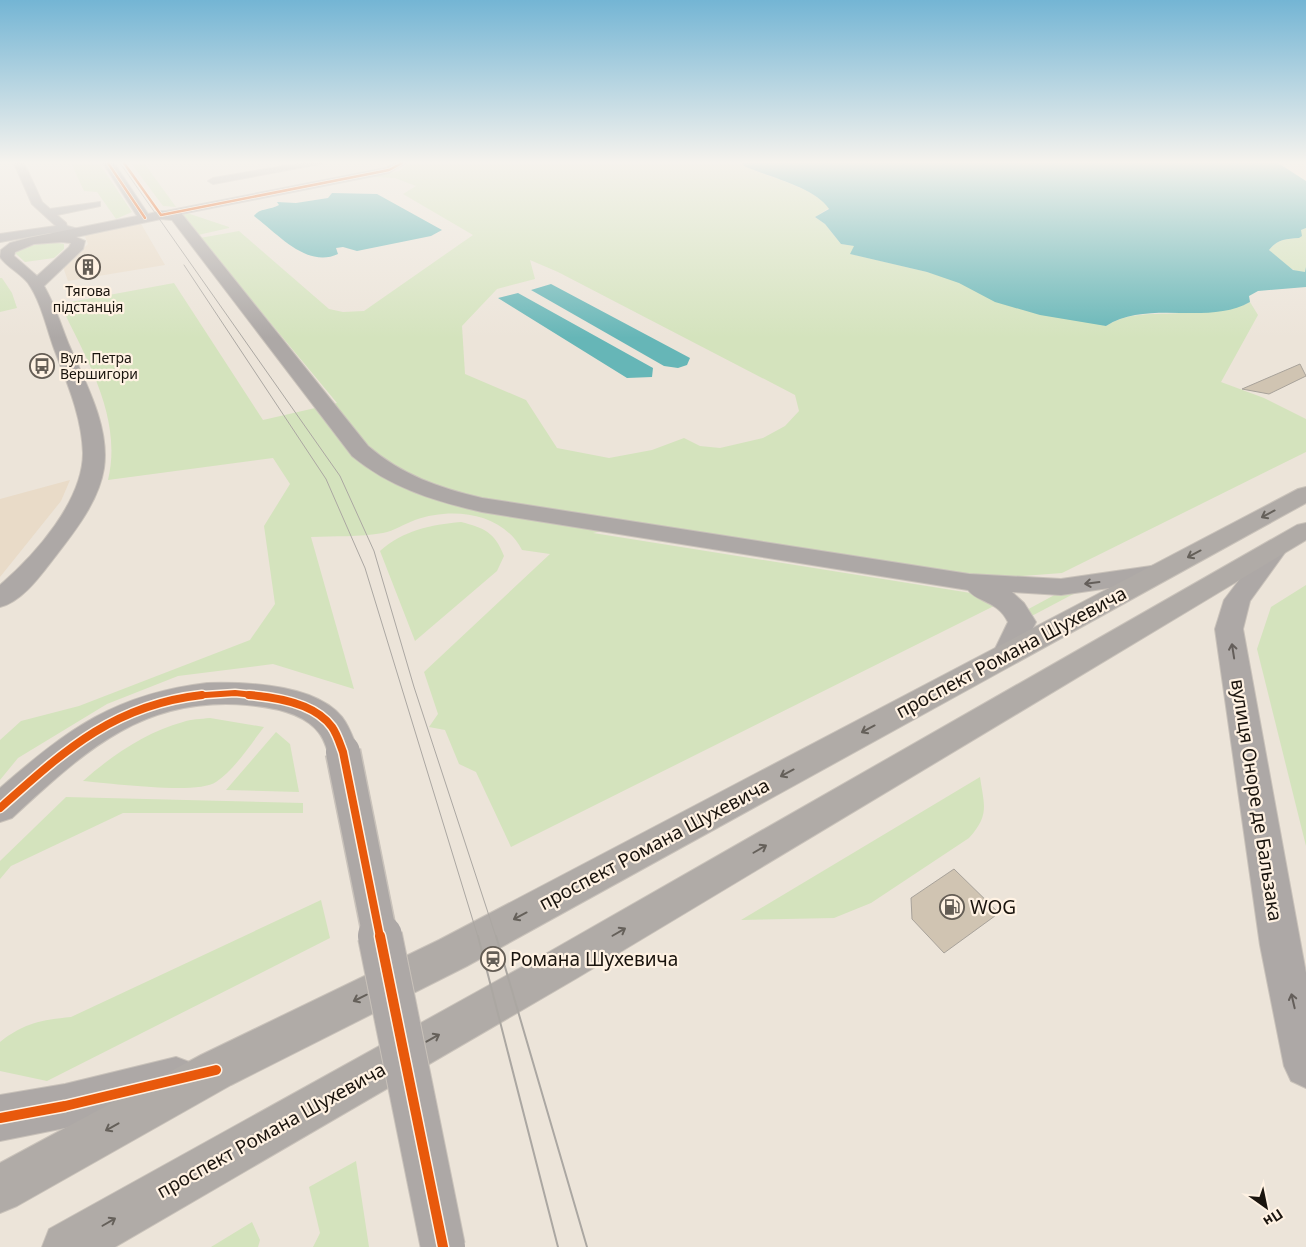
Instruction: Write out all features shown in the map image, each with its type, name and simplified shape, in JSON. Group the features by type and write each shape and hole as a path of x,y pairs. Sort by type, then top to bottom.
{"main road":[{"path":"0,599 40,559 67,524 84,495 93,467 92,444 84,406 36,285 7,257 8,250 22,244 74,231 129,221"},
{"path":"180,221 360,451 386,473 404,483 440,496 482,505 969,582 1059,587 1158,573"},
{"path":"36,285 76,250 78,241 74,231"},
{"path":"20,269 38,269 59,264"},
{"name":"проспект Романа Шухевича","path":"0,1189 216,1070 452,953 1306,494"},
{"name":"проспект Романа Шухевича","path":"67,1247 563,965 1291,538"},
{"name":"вулиця Оноре де Бальзака","path":"1291,538 1237,600 1229,629 1280,945 1306,1066"},
{"path":"969,582 998,595 1017,610 1022,622 1006,655"},
{"path":"0,808 87,738 134,709 180,697 218,693 257,694 296,703 314,711 331,726 343,752 443,1247"},
{"path":"0,1118 65,1106 216,1070"}],"street":[{"path":"60,221 74,231"},
{"path":"0,238 74,231"}],"shaded area":[{"path":"140,222 165,265 68,281 63,267 88,244 84,234"},
{"path":"70,480 61,501 0,577 0,499"}],"green space":[{"path":"186,221 212,221 229,227 229,228 198,235"},
{"path":"449,221 821,221 841,244 855,246 851,254 927,272 1106,326 1115,321 1133,316 1205,311 1244,305 1250,302 1258,315 1221,382 1264,398 1306,419 1306,452 1062,573 1010,577 969,575 630,524 593,533 977,594 994,606 511,847 476,772 459,764 445,730 429,727 438,714 424,672 550,554 522,550 513,537 502,527 489,520 460,514 429,516 383,533 311,537 354,689 273,664 178,676 107,704 18,758 0,780 0,740 21,721 79,706 250,640 275,604 264,526 290,484 273,458 108,480 111,457 106,411 91,367 60,304 174,283 263,420 337,403 200,238 239,231 329,309 343,312 364,311 473,235","holes":["530,260 558,272 795,395 799,411 785,426 763,438 720,448 700,446 684,438 652,450 609,458 557,448 526,400 465,374 462,326 497,289 535,279"]},
{"path":"1306,228 1306,272 1300,272 1290,268 1269,250 1272,246 1286,239 1299,238 1301,230"},
{"path":"51,242 64,244 64,249 54,258 25,262 15,253 24,247"},
{"path":"0,278 2,278 12,293 17,308 0,312"},
{"path":"461,522 488,532 497,541 504,556 497,571 415,641 380,551 408,533 439,525"},
{"path":"1306,585 1306,846 1257,649 1271,607"},
{"path":"1079,591 1026,619 1023,612 1060,592"},
{"path":"210,718 264,727 236,764 216,782 206,786 173,788 83,781 117,754 142,738 186,721"},
{"path":"276,732 290,744 299,792 226,790"},
{"path":"980,777 984,809 983,816 976,830 969,838 871,903 834,918 741,920"},
{"path":"66,797 303,803 303,813 123,813 11,866 0,879 0,861"},
{"path":"321,900 330,938 47,1081 0,1071 0,1042 17,1030 42,1021 71,1017"},
{"path":"356,1161 369,1247 313,1247 320,1233 309,1187"},
{"path":"252,1222 260,1240 258,1247 211,1247"}],"water":[{"path":"261,221 426,221 442,230 431,236 357,251 343,247 336,248 338,254 326,257 315,257 304,253"},
{"path":"821,221 1306,221 1306,228 1301,230 1302,236 1286,239 1272,246 1269,250 1293,270 1305,272 1306,267 1306,287 1258,291 1249,296 1250,302 1233,309 1216,312 1140,314 1123,318 1106,326 1040,315 995,302 959,283 927,272 850,254 854,246 841,244"},
{"path":"551,284 690,358 687,365 678,368 664,366 531,290"},
{"path":"518,293 653,368 652,377 627,378 498,298"}],"building":[{"path":"1300,364 1306,376 1269,394 1242,389"},
{"name":"WOG","path":"954,869 999,913 944,953 912,919 911,898"}],"tram line":[{"path":"161,221 340,476 374,551 414,687 496,937"},
{"path":"184,265 326,479 365,568 478,937"},
{"path":"478,936 558,1247"},
{"path":"496,936 587,1247"}],"cycle path":[{"path":"0,808 47,767 81,741 116,719 155,703 180,697 207,694 235,693 263,696 289,701 312,711 330,724 343,752 443,1247"},
{"path":"0,1118 65,1106 216,1070"}],"place":[{"name":"Тягова пiдстанцiя","path":"88,267"},
{"name":"Вул. Петра Вершигори","path":"42,366"},
{"name":"WOG","path":"952,907"},
{"name":"Романа Шухевича","path":"493,959"}]}
